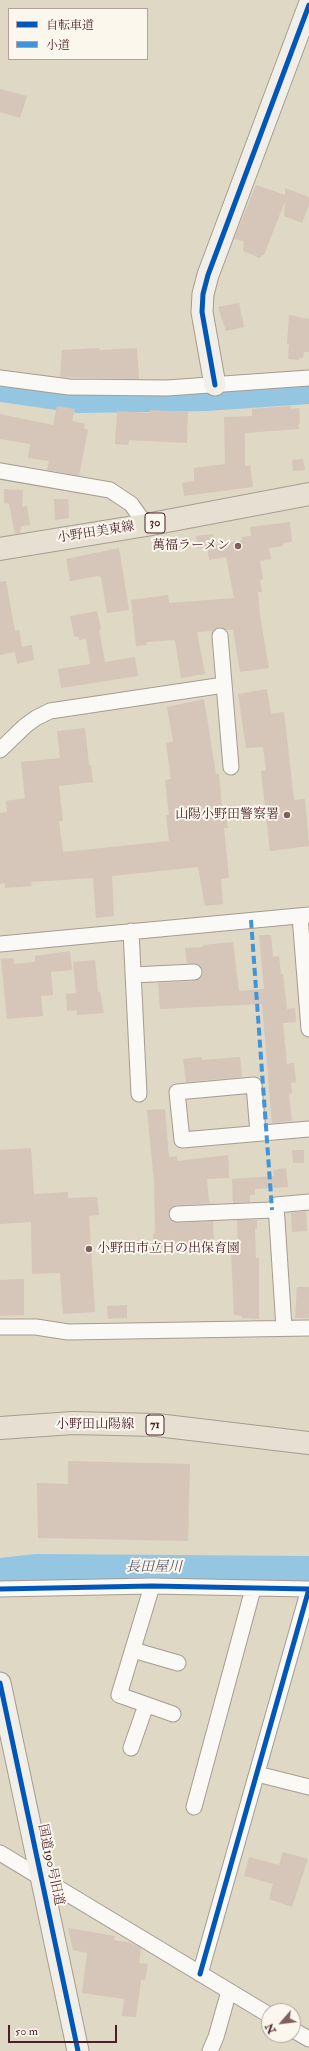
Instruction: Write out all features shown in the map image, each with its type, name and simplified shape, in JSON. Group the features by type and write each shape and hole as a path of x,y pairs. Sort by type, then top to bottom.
{"main road":[{"name":"小野田美東線","path":"0,549 146,525 309,494"},
{"name":"小野田山陽線","path":"0,1428 73,1423 157,1425 309,1443"}],"street":[{"path":"215,385 202,312 203,294 208,274 309,5"},
{"path":"0,378 69,388 167,388 309,378"},
{"path":"0,471 110,490 132,504 146,525"},
{"path":"220,636 232,767"},
{"path":"0,750 25,726 36,718 50,711 224,685"},
{"path":"0,944 304,915 309,1029"},
{"path":"131,932 139,1094"},
{"path":"133,975 194,972"},
{"path":"258,1133 254,1086 178,1092 182,1140 309,1129"},
{"path":"177,1214 272,1210 276,1205 309,1202"},
{"path":"276,1205 284,1328"},
{"path":"0,1327 36,1327 68,1332 309,1328"},
{"path":"152,1586 119,1695 173,1714"},
{"path":"0,1589 152,1586 309,1589 200,1974"},
{"path":"194,1808 252,1589"},
{"path":"133,1650 178,1663"},
{"name":"国道190号旧道","path":"0,1683 78,2051"},
{"path":"131,1748 146,1704"},
{"path":"257,1774 309,1787"},
{"path":"0,1853 261,2010"},
{"path":"210,2051 216,2038 229,1991"}],"building":[{"path":"0,89 27,96 20,118 0,112"},
{"path":"256,185 285,195 285,188 309,197 309,205 302,223 284,216 285,201 264,255 260,258 243,251 244,241 234,239"},
{"path":"239,303 244,327 226,331 218,307"},
{"path":"289,315 309,319 309,352 304,352 303,358 299,358 299,360 288,359 289,344 287,344"},
{"path":"99,348 100,350 137,348 139,379 60,377 62,350"},
{"path":"57,406 75,409 72,421 85,424 84,428 88,430 79,476 47,470 49,461 28,458 30,444 0,439 0,414 53,425"},
{"path":"290,406 291,409 299,408 299,429 245,433 245,466 250,465 253,487 184,496 182,483 194,481 194,468 225,464 224,417 252,416 252,409"},
{"path":"150,410 188,412 187,443 129,440 128,445 115,444 117,411 150,413"},
{"path":"303,459 305,470 293,471 292,460"},
{"path":"4,489 23,490 22,507 27,506 30,525 21,526 20,533 15,534 9,504 4,503"},
{"path":"54,499 68,499 69,518 55,520"},
{"path":"290,522 292,542 283,543 283,546 269,548 271,559 260,561 263,579 260,580 262,592 258,592 260,615 269,668 240,672 233,630 227,630 220,627 213,631 197,632 205,674 181,678 175,640 146,642 147,645 136,646 131,600 168,595 169,603 234,598 226,557 209,560 207,547 198,548 196,536 213,534 215,545 243,540 242,537 251,536 250,527"},
{"path":"119,548 129,610 107,613 101,577 98,576 70,581 66,559"},
{"path":"6,581 15,631 19,630 22,647 32,645 34,660 17,664 15,652 0,655 0,582"},
{"path":"97,611 105,662 135,657 138,676 61,688 58,669 90,664 86,639 79,640 79,637 74,636 70,616"},
{"path":"267,689 271,714 284,712 294,800 305,799 309,846 270,851 261,771 266,770 263,747 246,748 238,694"},
{"path":"204,699 216,774 219,774 222,807 224,807 228,828 224,828 229,878 221,879 223,904 205,906 198,867 112,876 114,916 96,918 93,878 31,882 32,886 5,888 5,883 0,884 0,813 7,812 6,801 25,798 21,762 60,758 57,731 85,728 89,765 91,765 93,782 59,786 63,821 59,821 63,852 169,841 166,815 169,815 165,780 171,779 166,743 173,741 167,707"},
{"path":"259,935 271,935 273,957 279,956 281,974 283,974 287,1009 295,1008 296,1022 283,1023 287,1064 294,1063 296,1082 291,1083 292,1093 289,1094 292,1121 272,1123 262,1004 160,1009 158,983 194,981 202,976 203,971 198,964 187,963 185,948 203,947 203,945 233,942 239,991 264,989"},
{"path":"70,951 72,970 51,972 53,995 41,996 43,1016 7,1019 1,959 13,958 14,964 35,962 35,956"},
{"path":"95,960 98,992 100,992 104,1013 77,1015 77,1010 67,1011 66,994 76,993 73,962"},
{"path":"201,1057 202,1060 240,1057 242,1077 186,1082 183,1059"},
{"path":"165,1109 169,1157 177,1156 177,1161 228,1155 229,1178 207,1179 209,1202 213,1203 176,1205 172,1207 168,1214 170,1219 177,1223 213,1221 214,1246 153,1247 153,1234 155,1234 154,1182 147,1110"},
{"path":"31,1148 34,1194 68,1192 68,1198 97,1197 99,1215 89,1216 95,1312 63,1314 60,1273 32,1274 31,1222 0,1224 0,1150"},
{"path":"292,1150 304,1150 304,1163 293,1163"},
{"path":"286,1168 288,1187 255,1189 255,1195 250,1195 250,1202 233,1203 232,1179 274,1176 273,1170"},
{"path":"306,1211 307,1231 292,1232 291,1213"},
{"path":"237,1220 257,1220 257,1229 255,1229 256,1258 259,1258 259,1319 242,1318 242,1316 234,1315 231,1251 238,1251"},
{"path":"24,1279 24,1315 0,1316 0,1280"},
{"path":"297,1287 309,1287 309,1318 295,1318"},
{"path":"127,1305 127,1318 108,1319 107,1306"},
{"path":"68,1461 190,1464 188,1541 38,1538 37,1483 68,1484"},
{"path":"283,1852 308,1859 292,1907 269,1899 273,1884 244,1876 249,1857 279,1865"},
{"path":"68,1928 115,1936 114,1940 131,1943 141,1948 139,1963 148,1964 145,1980 141,1980 136,2017 122,2016 124,1999 82,1993 87,1953 73,1950"}],"waterway":[{"path":"0,389 80,400 206,398 309,391"},
{"name":"長田屋川","path":"0,1571 37,1567 309,1569"}],"marked path":[{"path":"251,920 272,1210"}],"cycle path":[{"path":"215,385 202,312 203,294 208,275 309,5"},
{"path":"0,1589 152,1586 309,1589 200,1974"},
{"path":"0,1683 78,2051"}],"place":[{"name":"萬福ラーメン","path":"238,546"},
{"name":"山陽小野田警察署","path":"287,815"},
{"name":"小野田市立日の出保育園","path":"89,1249"}]}
